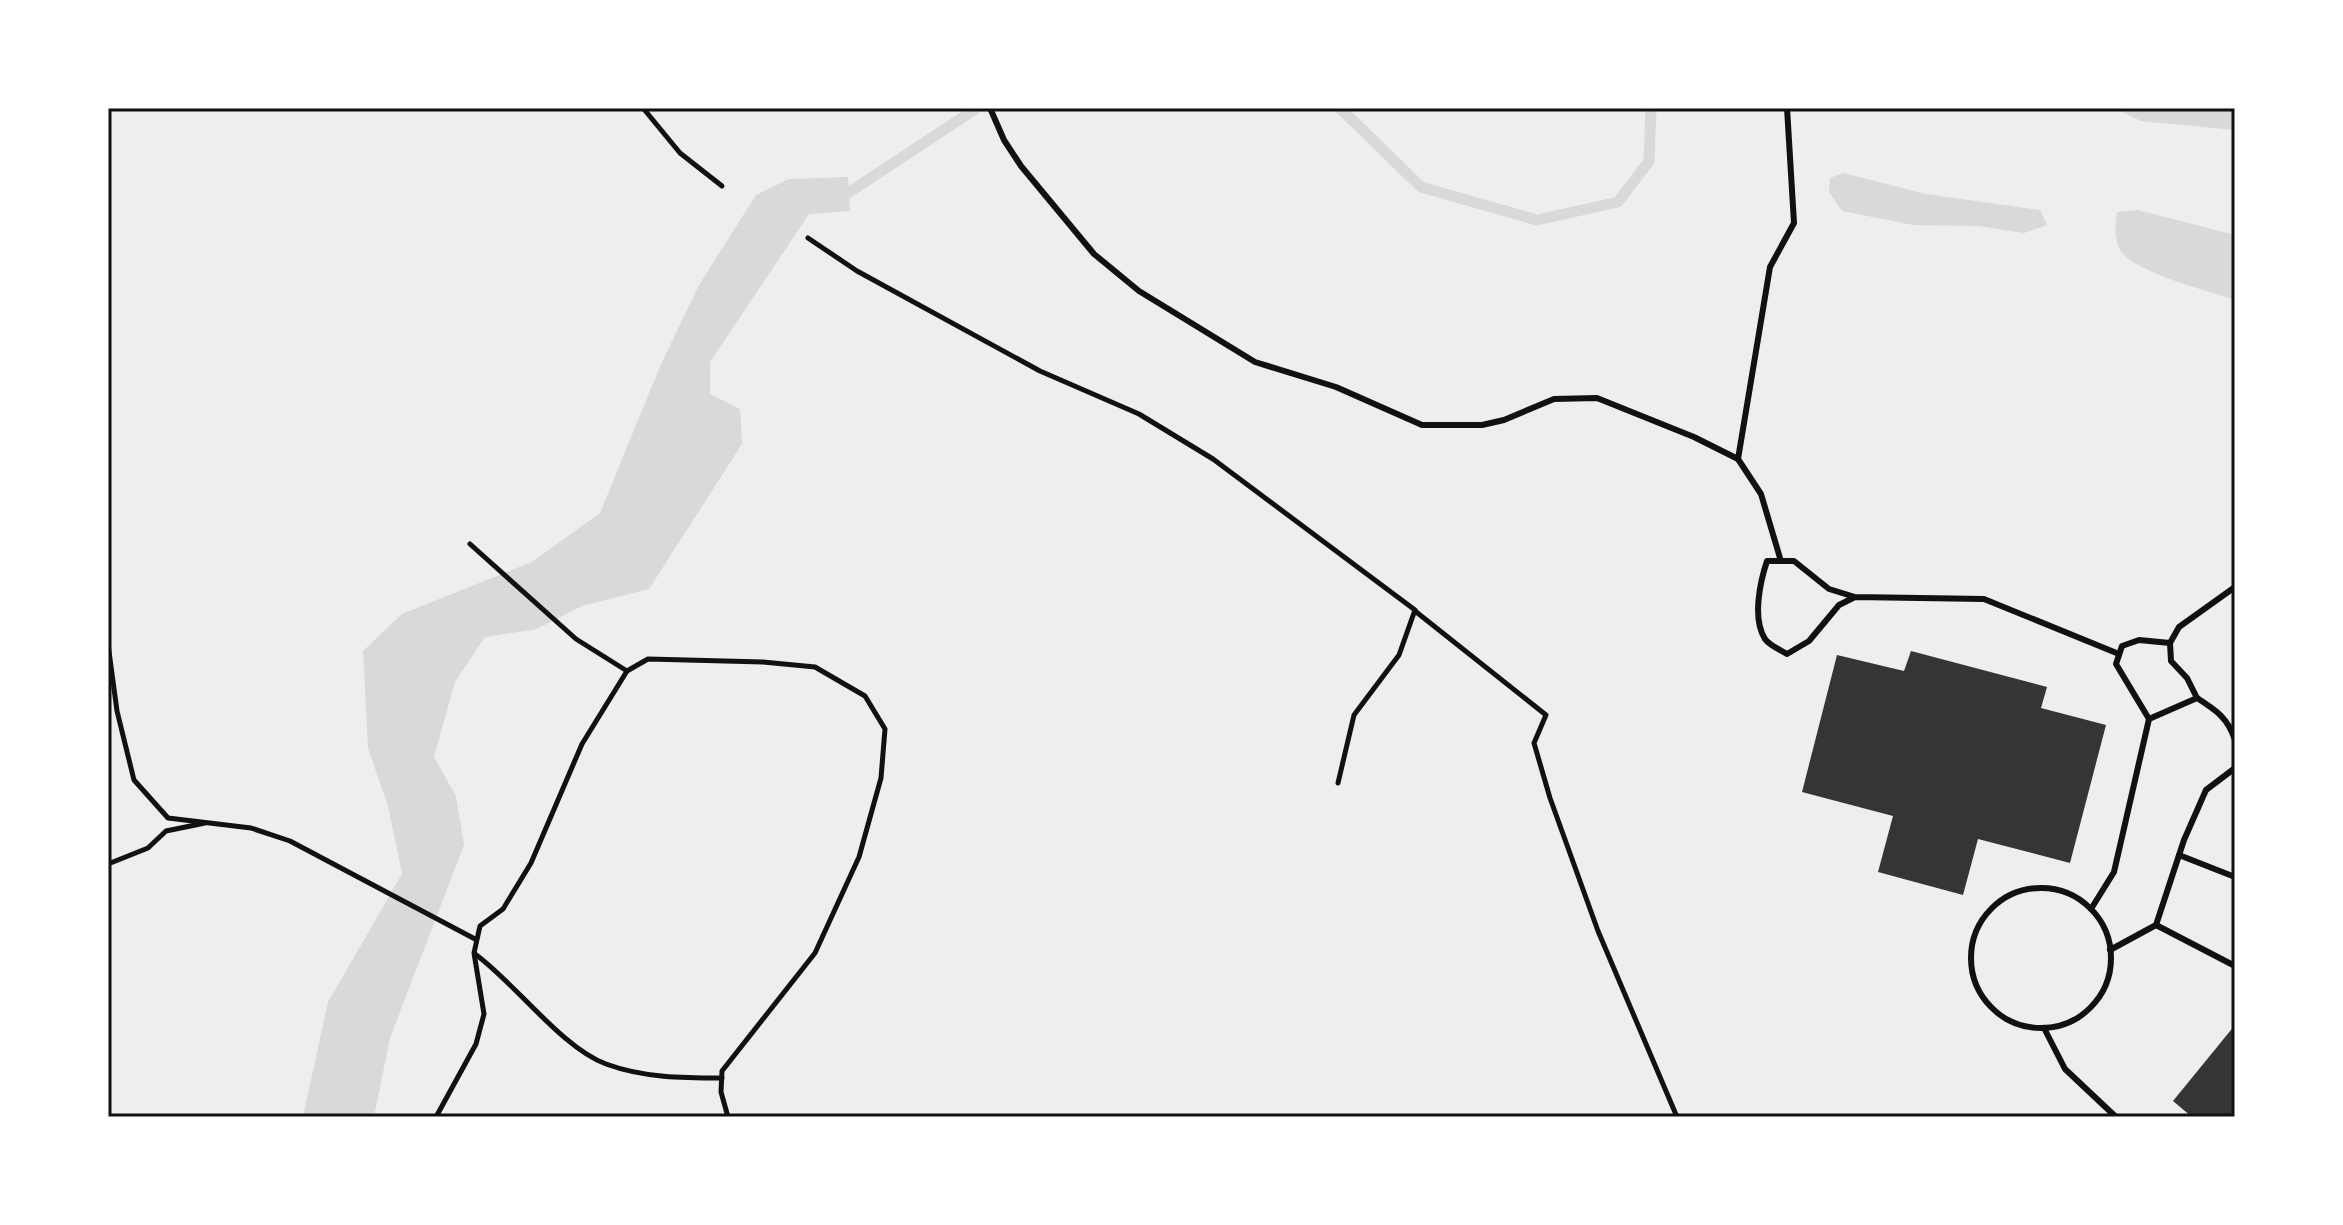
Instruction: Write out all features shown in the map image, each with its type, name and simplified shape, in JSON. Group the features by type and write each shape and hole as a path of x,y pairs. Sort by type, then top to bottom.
{"lane":[{"path":"990,108 1004,140 1021,166 1094,254 1139,291 1255,362 1336,387 1422,425 1482,425 1504,420 1535,404 1554,399 1597,398 1694,437 1738,459 1761,494 1780,558"},
{"path":"1738,459 1770,267 1794,223 1787,108"},
{"path":"1855,597 1839,605 1809,641 1787,654 1766,641 1759,623 1761,577 1767,561 1780,558 1794,561 1829,589 1855,597 1984,599 2119,654"},
{"path":"2235,587 2179,627 2170,643 2171,661 2187,678 2197,698 2221,713 2230,723 2235,740"},
{"path":"2091,909 2114,872 2149,719 2116,664 2122,646 2139,640 2170,643"},
{"path":"2149,719 2197,698"},
{"path":"2110,950 2156,925 2179,855 2206,790 2235,768"},
{"path":"2179,855 2235,877"},
{"path":"2026,889 2061,891 2091,909 2104,927 2110,950 2109,972 2101,994 2086,1011 2067,1023 2044,1028 2022,1026 2001,1016 1984,1000 1974,980 1971,957 1975,933 1986,913 2004,897 2026,889"},
{"path":"2156,925 2235,966"},
{"path":"2044,1028 2065,1069 2116,1117"}],"path":[{"path":"643,108 680,153 722,186"},
{"path":"808,238 857,271 1040,371 1139,414 1213,459 1415,610 1546,715 1534,743 1550,798 1598,931 1677,1117"},
{"path":"470,544 522,593 588,646 627,671"},
{"path":"1338,783 1354,715 1399,655 1415,610"},
{"path":"108,644 117,711 134,780 168,818 251,828 290,841 475,939"},
{"path":"436,1117 476,1044 484,1014 474,953 480,926 503,909 531,863 582,744 627,671 648,659 763,662 815,667 865,696 885,729 881,778 859,857 815,953 722,1071 728,1117"},
{"path":"108,864 148,848 166,831 210,822"},
{"path":"474,953 567,1038 603,1063 672,1078 722,1078"}],"shaded area":[{"path":"108,108 2235,108 2235,1117 108,1117"},
{"path":"2115,108 2235,108 2235,130 2141,121"},
{"path":"1843,173 1926,194 2040,210 2047,225 2024,233 1978,226 1913,225 1842,211 1829,192 1830,178"},
{"path":"848,177 850,211 809,214 710,362 710,394 740,409 742,444 649,589 582,606 537,629 485,637 455,682 434,757 456,796 464,845 390,1038 374,1117 303,1117 328,1002 402,874 388,806 368,748 363,651 402,614 532,562 600,513 661,364 699,285 756,195 789,179"},
{"path":"2138,210 2235,235 2235,300 2155,273 2128,258 2117,241 2117,212"}],"building":[{"path":"1911,651 2047,687 2041,708 2106,725 2070,863 1978,839 1963,895 1878,872 1893,816 1802,792 1837,655 1904,671"},
{"path":"2235,1025 2235,1117 2192,1117 2173,1101"}],"waterway":[{"path":"848,193 977,108"},
{"path":"1340,108 1421,187 1537,220 1618,202 1649,161 1651,108"}]}
